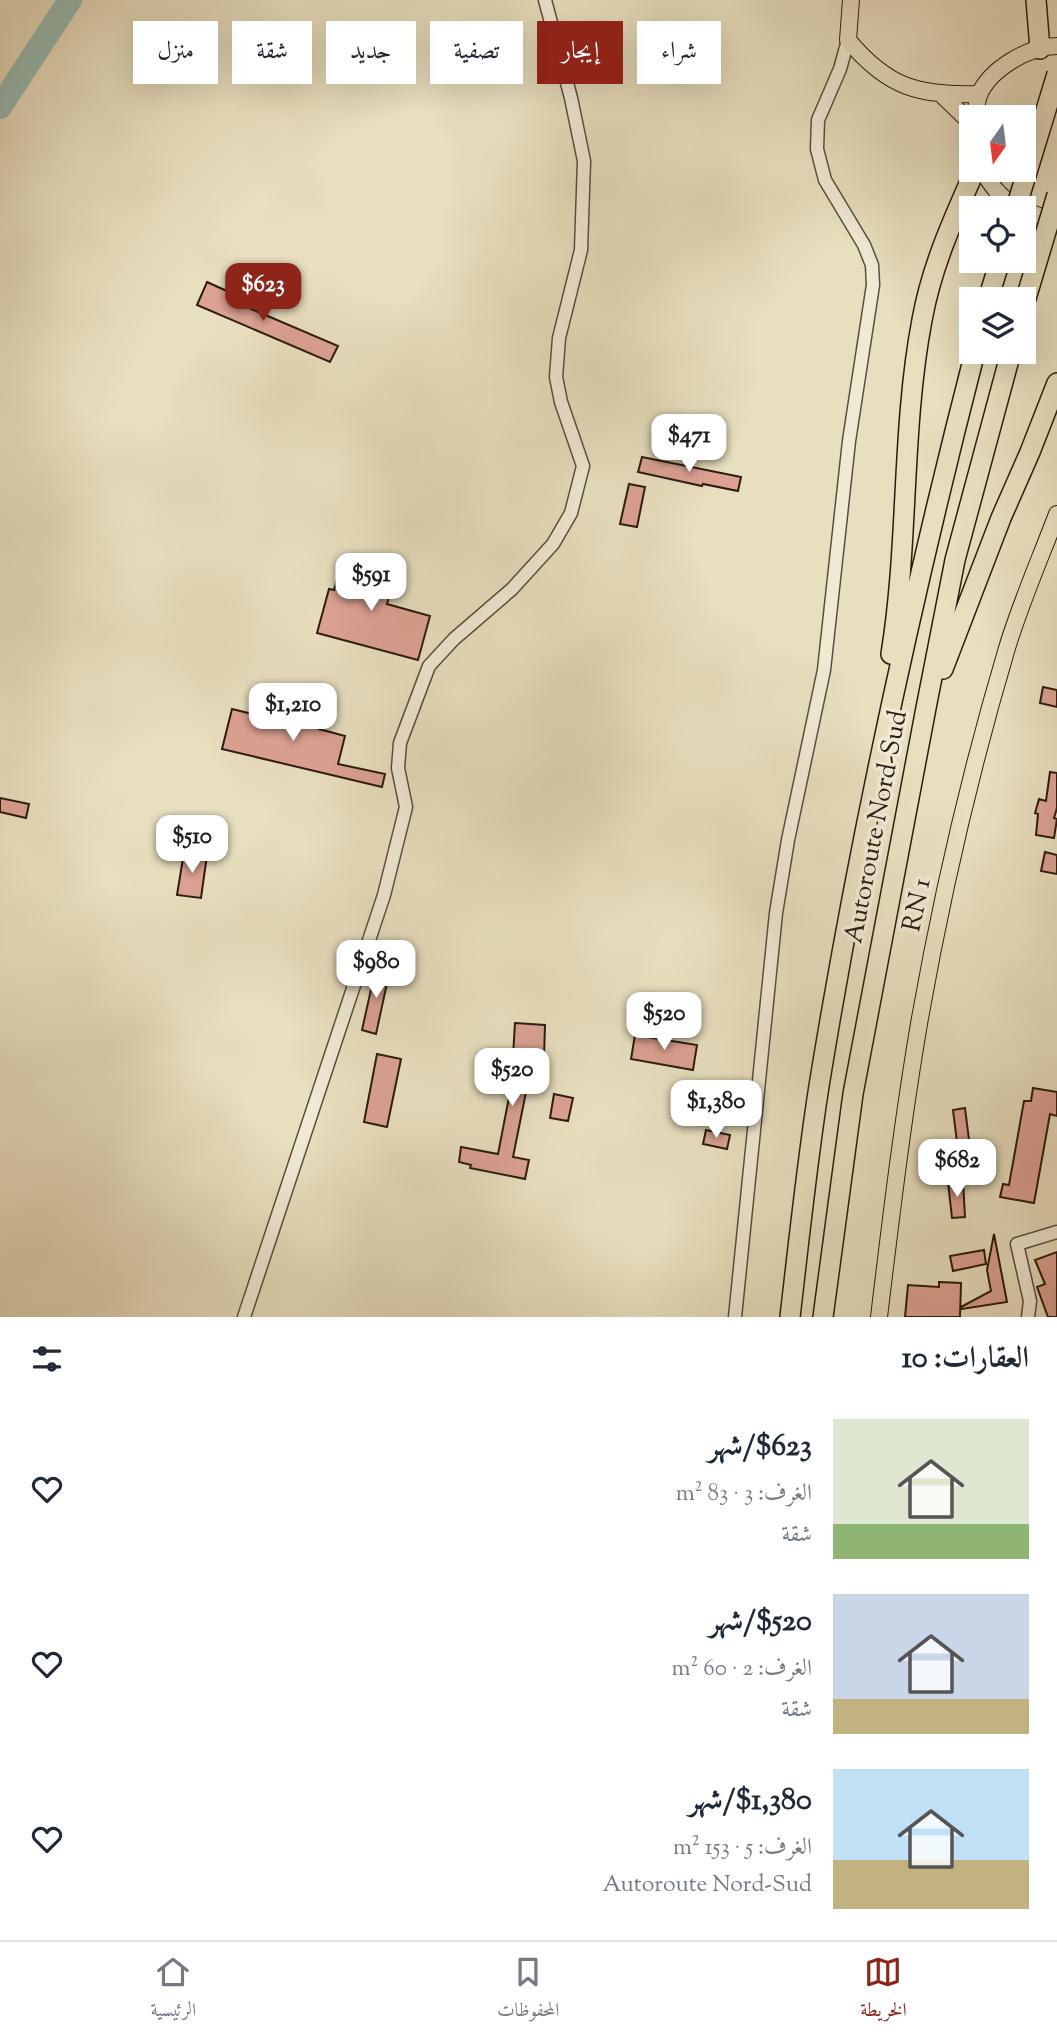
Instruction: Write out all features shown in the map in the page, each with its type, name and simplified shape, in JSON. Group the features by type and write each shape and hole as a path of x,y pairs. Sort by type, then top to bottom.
{"highway":[{"path":"1037,0 1049,48"},
{"path":"1024,196 1057,74"},
{"path":"893,706 890,656 897,612 906,443 915,363 933,271 953,216 969,182"},
{"path":"1029,287 1057,195"},
{"name":"Autoroute Nord-Sud","path":"790,1317 819,1085 853,893 920,573 972,364"},
{"name":"Autoroute Nord-Sud","path":"823,1317 853,1094 926,708 955,561 1008,364"},
{"path":"926,708 1057,383"}],"main road":[{"path":"851,0 848,40 883,74 908,87 942,95 980,94"},
{"path":"977,105 980,94 1005,65 1027,52 1049,48"},
{"path":"942,95 959,111"},
{"path":"989,182 1002,196"},
{"path":"1036,215 1057,218"},
{"name":"RN 1","path":"878,1317 911,1075 940,912 1007,649 1024,596 1053,537 1057,514"}],"street":[{"path":"244,1317 384,895 406,807 398,768 400,743 429,666 454,639 512,589 553,544 571,513 583,466 561,402 556,377 559,338 581,250 584,161 571,98 545,0"},
{"path":"735,1317 776,913 788,840 824,670 849,441 873,285 872,265 864,245 825,180 817,149 818,120 840,69 848,40"},
{"path":"1028,1317 1030,1301 1017,1244 1057,1232"}],"building":[{"path":"207,282 238,296 235,302 338,346 330,362 197,305"},
{"path":"642,457 741,477 738,491 638,472"},
{"path":"629,484 645,487 637,527 620,524"},
{"path":"343,559 396,575 387,604 430,616 418,660 317,633 329,589 334,590"},
{"path":"1043,687 1057,690 1057,707 1040,703"},
{"path":"285,706 322,715 319,729 345,736 338,764 385,774 382,787 222,749 232,709 281,721"},
{"path":"1050,772 1057,773 1057,808 1054,818 1057,819 1054,838 1036,835 1038,814 1035,813 1039,799 1046,801"},
{"path":"0,798 29,804 26,818 0,812"},
{"path":"184,852 207,855 201,898 177,895"},
{"path":"1045,852 1057,855 1057,874 1041,871"},
{"path":"376,967 390,969 376,1034 362,1030"},
{"path":"515,1023 545,1025 544,1058 533,1057 513,1157 529,1160 525,1179 470,1168 471,1165 459,1162 461,1147 498,1154 517,1056 513,1056"},
{"path":"635,1035 697,1045 693,1070 631,1059"},
{"path":"377,1054 401,1059 387,1127 364,1122"},
{"path":"1033,1088 1057,1092 1057,1116 1050,1114 1034,1203 1000,1197 1003,1184 1009,1185 1024,1101 1031,1101"},
{"path":"554,1094 573,1098 568,1121 550,1118"},
{"path":"965,1108 970,1148 958,1150 953,1110"},
{"path":"706,1130 730,1135 727,1149 703,1144"},
{"path":"963,1181 965,1217 952,1218 948,1182"},
{"path":"994,1234 1007,1302 962,1309 961,1307 991,1291 987,1270"},
{"path":"984,1250 986,1264 953,1271 950,1256"},
{"path":"1057,1252 1057,1317 1048,1317 1037,1287 1045,1284 1035,1260"},
{"path":"939,1282 961,1283 960,1317 905,1317 908,1285 939,1287"}],"waterway":[{"path":"0,107 70,0"}]}
